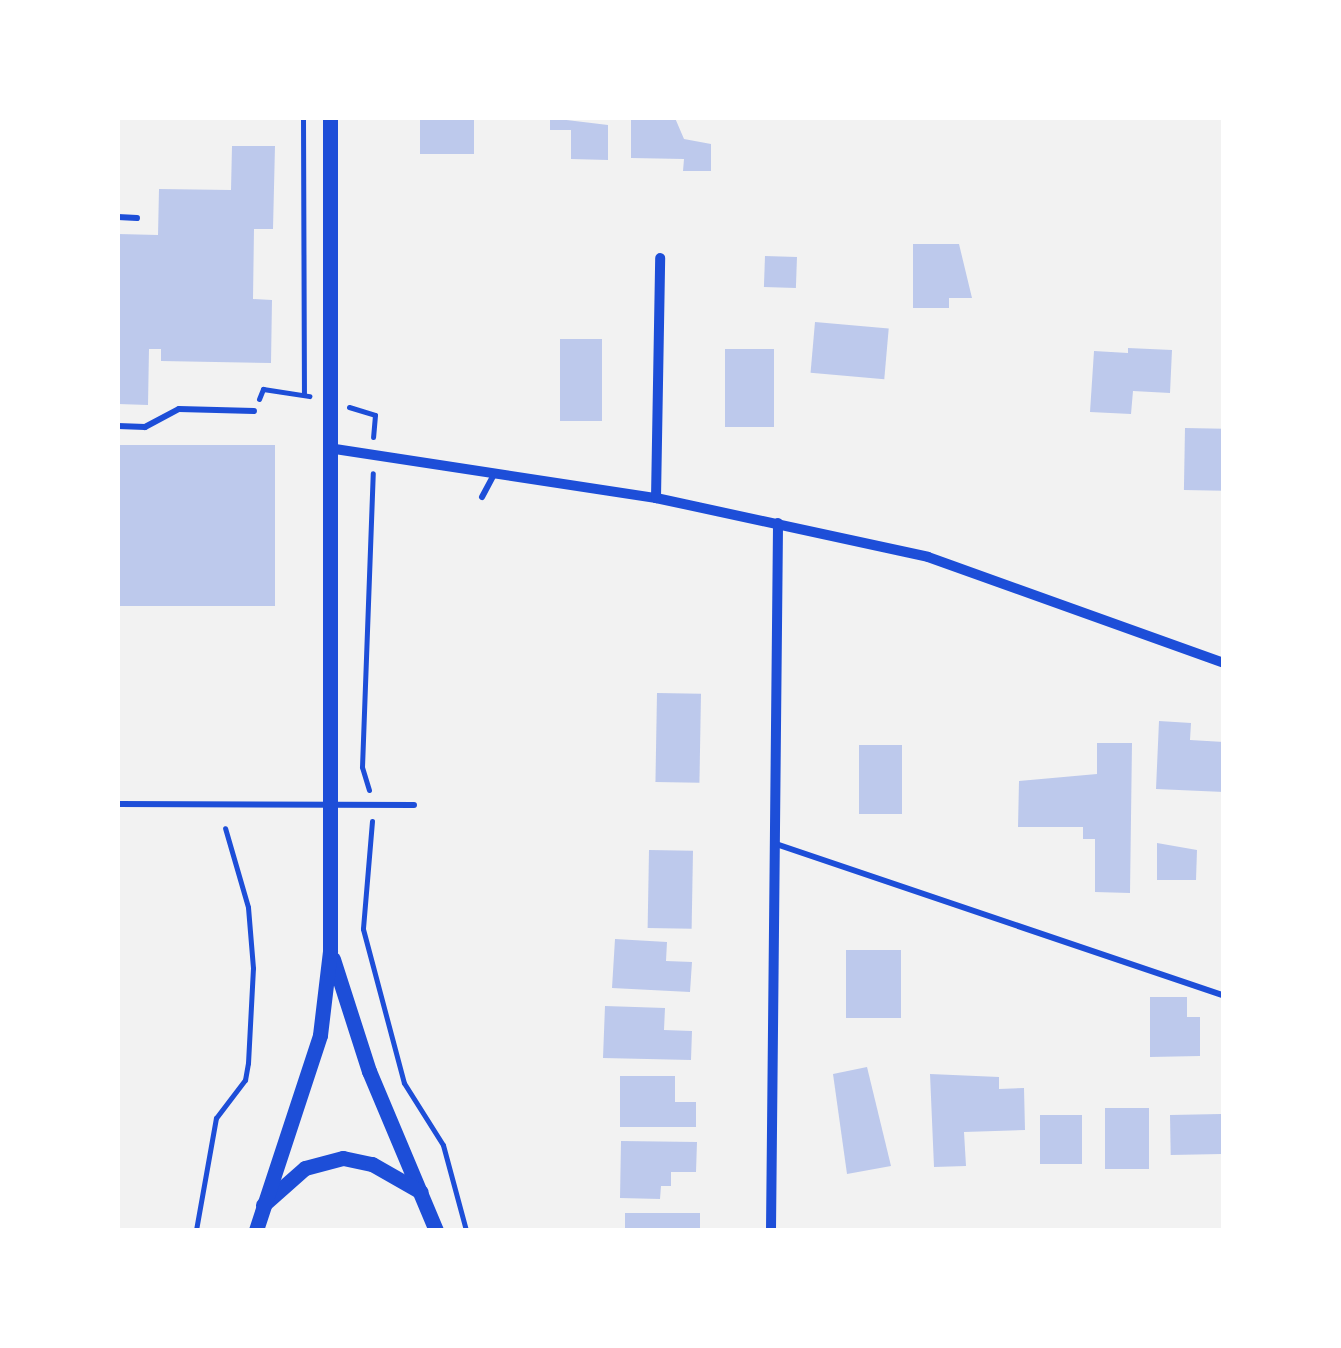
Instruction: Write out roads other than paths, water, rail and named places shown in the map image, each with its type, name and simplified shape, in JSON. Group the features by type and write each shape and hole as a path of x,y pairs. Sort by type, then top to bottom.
{"street":[{"path":"256,1230 320,1035 330,951 335,449 330,118"},
{"path":"656,498 660,258"},
{"path":"335,449 656,498 928,557 1224,663"},
{"path":"771,1230 778,524"},
{"path":"330,951 369,1072 436,1230"},
{"path":"262,1206 306,1168 343,1158 372,1164 421,1192"}],"lane":[{"path":"118,217 136,218"},
{"path":"118,426 145,427 178,409 254,412"},
{"path":"482,497 493,476"},
{"path":"118,804 414,805"},
{"path":"776,844 1224,996"}]}
